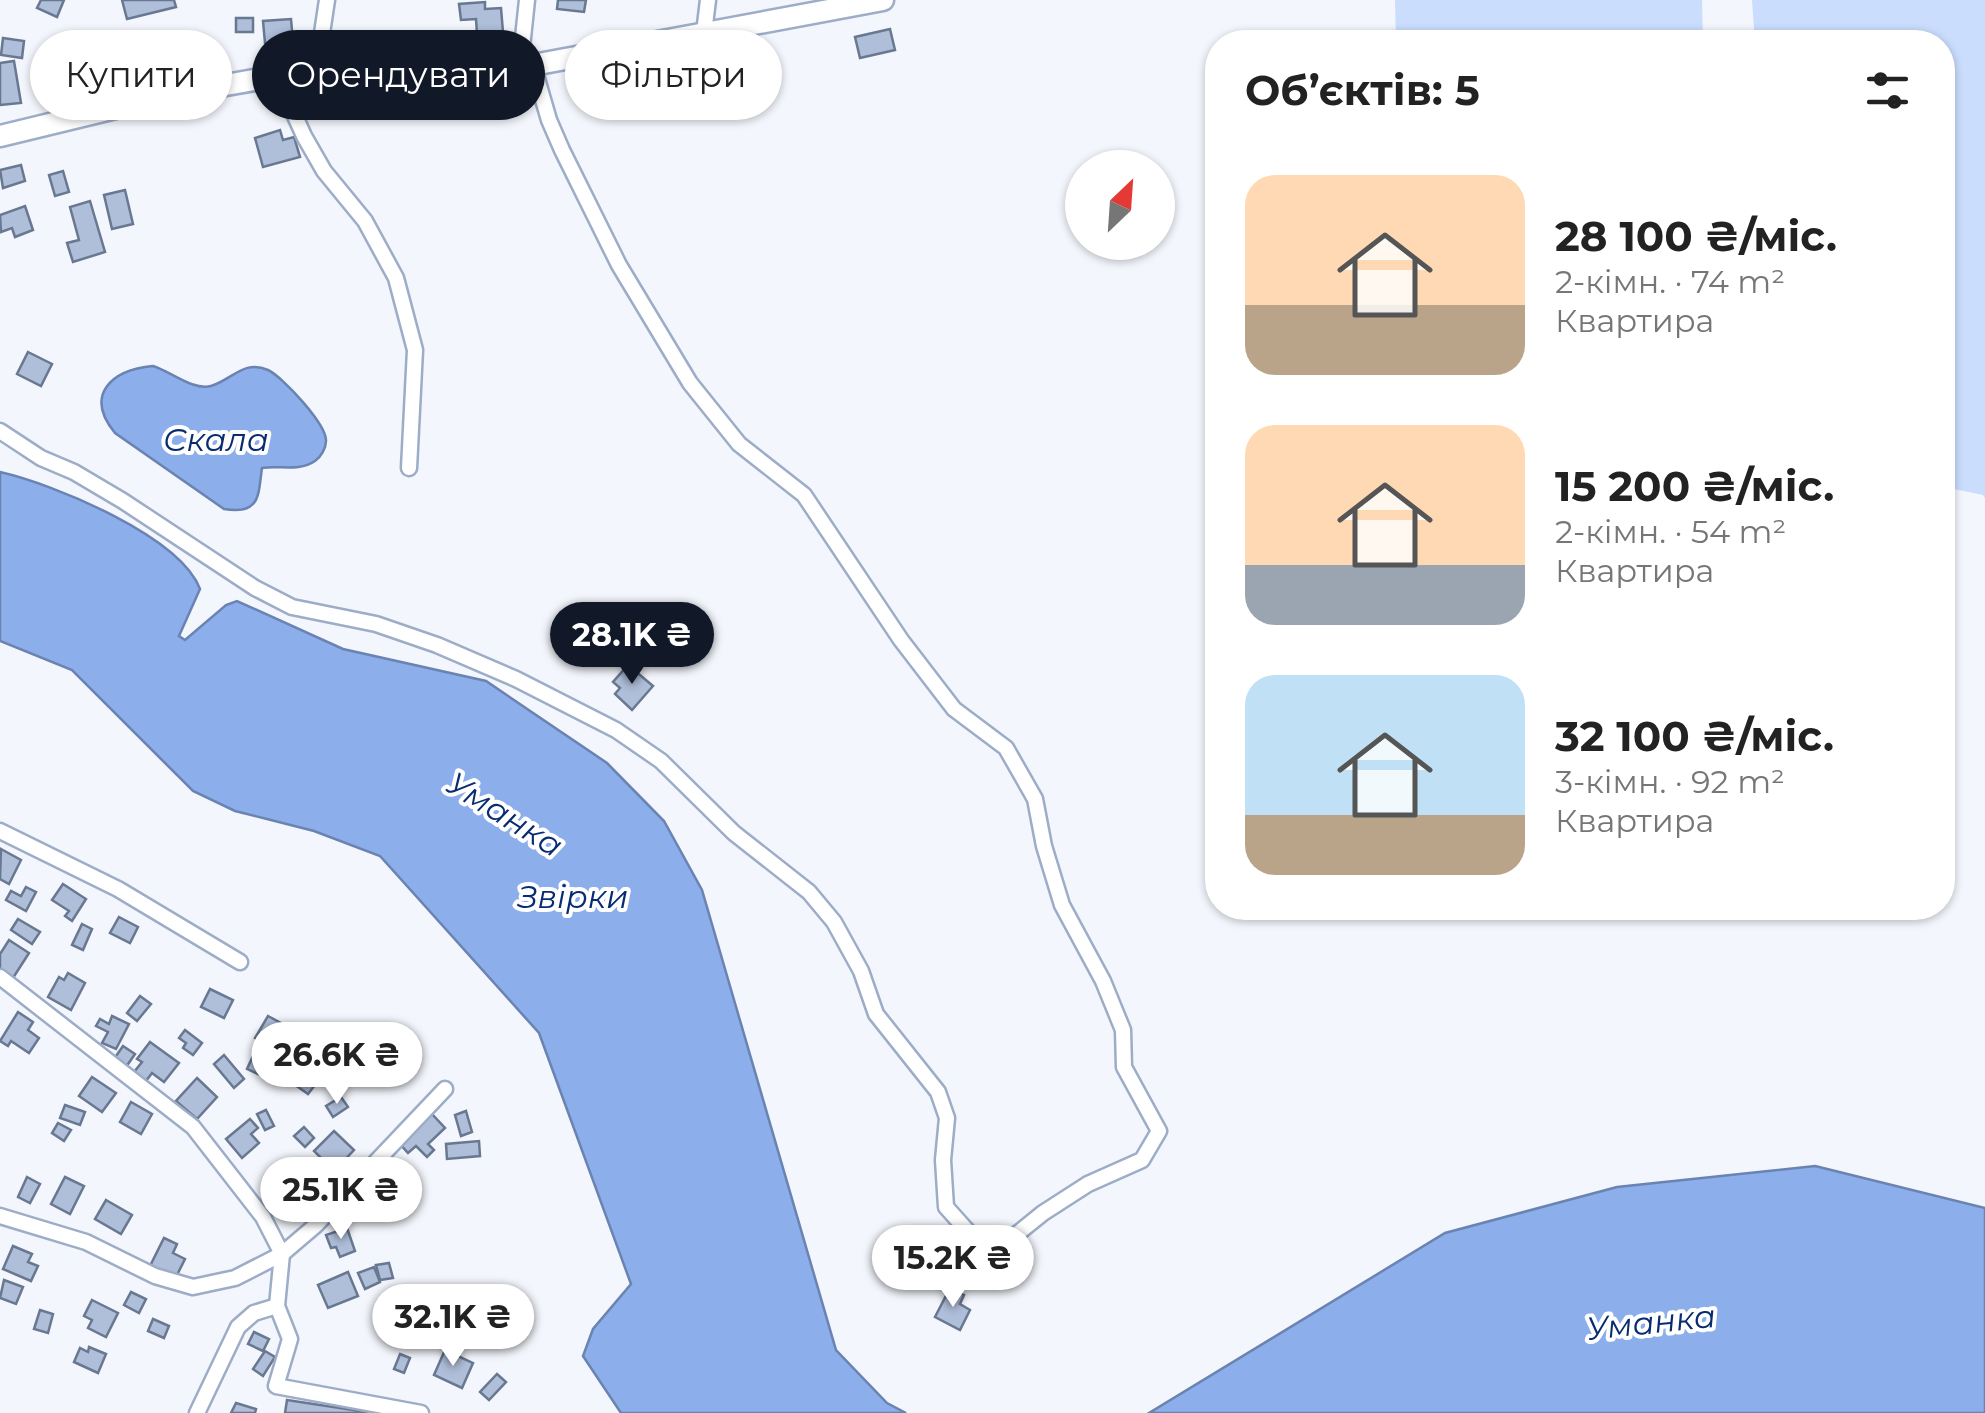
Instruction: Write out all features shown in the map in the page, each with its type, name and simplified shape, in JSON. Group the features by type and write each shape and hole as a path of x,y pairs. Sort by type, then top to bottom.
{"main road":[{"path":"720,30 883,0"},
{"path":"0,136 169,95 252,80"}],"street":[{"path":"322,30 326,0"},
{"path":"527,0 527,30"},
{"path":"704,30 708,0"},
{"path":"0,431 123,501 256,588 292,607 376,624 516,678 616,730 662,761 734,833 810,892 834,922 860,971 876,1014 938,1092 947,1118 943,1160 946,1207 972,1236 1008,1242 1088,1184 1142,1160 1159,1131 1124,1067 1123,1030 1110,997 1062,905 1035,799 1006,748 954,709 900,640 804,496 739,444 690,383 619,265 545,110"},
{"path":"297,120 324,171 366,221 396,278 415,350 409,468"},
{"path":"0,831 118,889 240,962"},
{"path":"0,977 193,1127 263,1217 282,1254 278,1306 290,1339 276,1386 421,1413"},
{"path":"0,1216 86,1242 155,1276 193,1287 235,1278 282,1254 316,1224 444,1089"},
{"path":"197,1413 238,1327 254,1313 278,1306"}],"shaded area":[{"path":"1395,0 1702,0 1703,30 1396,30"},
{"path":"1752,0 1985,0 1985,498 1955,489 1955,30 1754,30"}],"water":[{"name":"Скала","path":"153,366 204,387 252,367 268,370 312,413 326,441 323,452 315,461 302,466 262,468 258,494 251,506 224,509 115,433 106,419 102,396 114,379"},
{"name":"Звірки","path":"0,472 81,500 168,550 188,569 200,589 179,636 185,640 226,605 237,601 343,649 486,681 607,763 664,821 702,890 836,1350 887,1403 906,1413 621,1413 583,1356 593,1329 631,1284 539,1033 380,856 314,831 235,811 193,791 72,670 0,641"},
{"name":"Уманка","path":"1815,1166 1985,1208 1985,1413 1149,1413 1445,1233 1617,1187"}],"building":[{"path":"41,0 64,0 57,17 37,8"},
{"path":"122,0 174,0 176,7 127,19"},
{"path":"558,0 586,0 584,12 557,9"},
{"path":"485,2 485,9 501,8 503,30 477,30 476,19 461,20 459,4"},
{"path":"236,18 253,18 252,32 236,32"},
{"path":"291,19 292,30 264,30 263,21"},
{"path":"890,29 895,50 860,58 855,37"},
{"path":"3,38 24,41 22,58 1,55"},
{"path":"14,61 21,103 0,105 0,63"},
{"path":"280,130 283,140 294,137 300,157 263,167 255,138"},
{"path":"21,165 25,181 3,188 0,170"},
{"path":"63,171 69,192 55,196 49,175"},
{"path":"125,190 133,224 112,229 104,195"},
{"path":"90,201 105,252 73,262 67,243 79,240 70,207"},
{"path":"25,206 33,230 15,237 12,228 1,232 0,215"},
{"path":"28,352 52,364 41,386 17,374"},
{"path":"628,665 653,686 632,710 615,694 620,688 613,682"},
{"path":"1,849 21,860 9,884 0,879"},
{"path":"63,884 86,899 72,921 65,916 69,911 52,900"},
{"path":"26,887 36,892 26,911 6,900 11,891 21,896"},
{"path":"119,917 138,927 130,943 110,933"},
{"path":"18,919 40,932 32,944 11,930"},
{"path":"82,924 92,929 83,950 72,945"},
{"path":"9,940 29,953 13,978 0,969 0,954"},
{"path":"68,973 85,983 71,1010 48,997 59,977 64,980"},
{"path":"210,989 233,1000 224,1018 201,1007"},
{"path":"140,996 151,1004 137,1021 127,1013"},
{"path":"18,1012 33,1022 28,1030 39,1038 29,1053 11,1041 8,1046 0,1041"},
{"path":"112,1016 129,1024 116,1049 102,1043 108,1032 96,1026 100,1019 109,1024"},
{"path":"268,1016 290,1028 278,1050 255,1038"},
{"path":"185,1030 202,1043 193,1055 183,1048 186,1043 179,1038"},
{"path":"150,1042 179,1063 164,1082 152,1073 146,1081 134,1072 142,1062 137,1059"},
{"path":"123,1046 135,1054 126,1067 114,1059"},
{"path":"224,1055 244,1079 234,1088 214,1064"},
{"path":"253,1056 264,1062 258,1074 247,1069"},
{"path":"301,1069 318,1081 308,1094 291,1082"},
{"path":"92,1077 116,1093 102,1112 79,1096"},
{"path":"197,1078 217,1097 197,1119 176,1101"},
{"path":"341,1097 348,1107 333,1117 326,1106"},
{"path":"131,1102 152,1114 141,1134 120,1122"},
{"path":"65,1105 85,1112 80,1125 60,1118"},
{"path":"266,1110 274,1126 265,1130 257,1114"},
{"path":"466,1111 472,1132 461,1136 455,1115"},
{"path":"432,1114 445,1128 428,1144 434,1150 427,1157 416,1146 408,1153 400,1144"},
{"path":"250,1119 258,1128 251,1134 259,1143 242,1158 226,1139"},
{"path":"58,1123 71,1130 64,1141 52,1133"},
{"path":"304,1127 314,1138 305,1147 294,1136"},
{"path":"334,1131 354,1150 334,1171 314,1151"},
{"path":"479,1141 480,1156 447,1159 446,1144"},
{"path":"27,1177 40,1184 30,1203 18,1197"},
{"path":"65,1177 84,1186 70,1214 51,1204"},
{"path":"292,1179 309,1195 290,1214 274,1199"},
{"path":"106,1200 132,1215 121,1234 95,1219"},
{"path":"347,1228 355,1251 340,1257 326,1235"},
{"path":"164,1238 177,1244 173,1253 185,1259 175,1279 150,1266"},
{"path":"13,1246 32,1254 28,1262 38,1266 31,1281 3,1269"},
{"path":"389,1263 393,1278 380,1280 376,1265"},
{"path":"374,1267 380,1282 365,1289 358,1273"},
{"path":"348,1272 358,1296 328,1308 318,1285"},
{"path":"4,1280 23,1287 16,1304 0,1298"},
{"path":"950,1288 964,1295 960,1304 970,1310 960,1330 935,1317"},
{"path":"131,1292 146,1299 139,1313 124,1305"},
{"path":"92,1300 118,1313 106,1337 88,1328 92,1320 84,1316"},
{"path":"40,1310 53,1314 48,1333 34,1329"},
{"path":"153,1319 169,1326 164,1338 148,1331"},
{"path":"254,1332 269,1339 263,1351 248,1344"},
{"path":"89,1347 106,1354 98,1373 74,1362 80,1348 88,1352"},
{"path":"445,1350 473,1363 462,1388 434,1375"},
{"path":"265,1351 275,1357 263,1376 253,1369"},
{"path":"400,1354 410,1358 404,1373 394,1369"},
{"path":"497,1374 506,1382 489,1400 480,1392"},
{"path":"287,1400 373,1413 285,1413"},
{"path":"236,1403 256,1409 255,1413 231,1413"}]}
